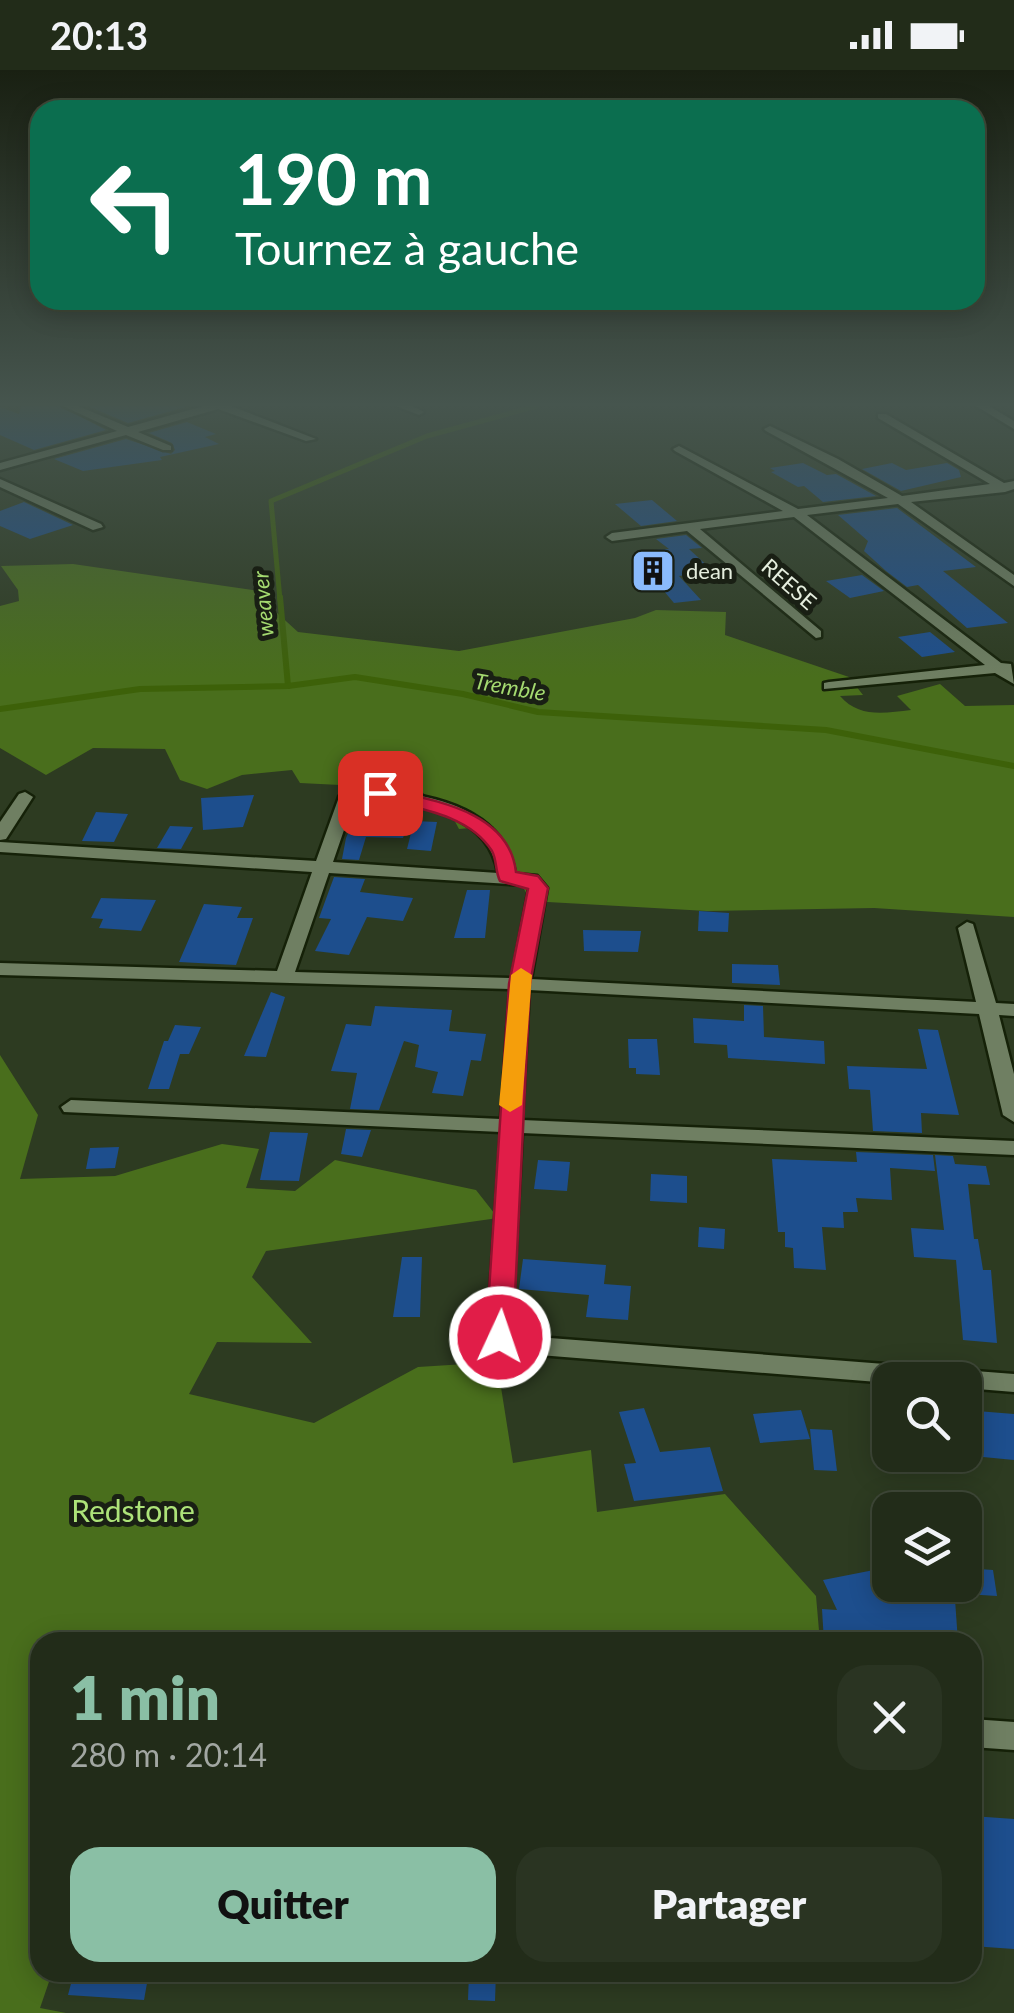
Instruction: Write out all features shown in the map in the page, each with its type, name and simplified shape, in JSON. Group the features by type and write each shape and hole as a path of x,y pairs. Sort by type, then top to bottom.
{"street":[{"path":"30,497 96,527"},
{"path":"766,497 796,513 1007,667 1014,680"},
{"path":"896,497 1014,582"},
{"path":"612,537 930,497"},
{"name":"REESE","path":"690,527 816,634"},
{"path":"830,686 1007,667"},
{"path":"284,977 346,797 380,793 449,812 482,826 504,855 507,876"},
{"path":"0,835 26,797"},
{"path":"0,847 531,880 538,888 520,984 509,1123 502,1343 1014,1383"},
{"path":"967,928 1014,1115"},
{"path":"0,970 520,984 1014,1010"},
{"path":"71,1106 1014,1148"},
{"path":"982,1734 1014,1736"}],"green space":[{"path":"73,564 260,591 265,602 298,632 459,651 635,618 656,610 726,612 725,635 849,677 863,695 840,696 864,711 911,710 897,696 940,684 965,706 1014,705 1014,917 874,908 707,911 530,901 493,826 459,829 452,816 472,811 447,801 430,801 420,789 300,783 292,770 242,775 207,789 180,780 165,749 93,748 46,775 0,748 0,606 19,601 18,590 1,566"},
{"name":"Redstone","path":"0,1055 38,1115 20,1179 115,1176 222,1144 259,1149 246,1188 295,1191 335,1160 476,1190 498,1218 266,1251 252,1277 312,1343 217,1342 189,1394 314,1423 418,1367 497,1362 513,1463 591,1450 597,1512 725,1494 816,1596 819,1632 30,1632 30,1982 49,1982 40,2008 66,2013 0,2013"}],"building":[{"path":"817,497 870,497 823,502"},
{"path":"652,500 677,521 641,526 615,504"},
{"path":"24,502 73,525 30,539 0,526 0,511"},
{"path":"897,508 976,567 943,571 1008,623 967,628 918,585 907,587 886,571 864,551 868,541 838,515"},
{"path":"686,535 702,548 689,549 713,571 679,576 701,600 674,603 641,564 647,563 638,551 669,549 656,539"},
{"path":"862,575 884,591 850,598 826,581"},
{"path":"930,632 955,652 922,657 898,637"},
{"path":"254,795 243,827 203,830 201,798"},
{"path":"361,804 414,809 403,838 366,837 359,860 342,859 346,838"},
{"path":"96,812 128,814 114,842 82,841"},
{"path":"414,821 437,822 431,851 407,849"},
{"path":"170,826 193,827 181,849 157,848"},
{"path":"334,877 365,879 360,892 413,898 403,921 367,917 349,955 315,951 331,919 319,918"},
{"path":"467,890 490,890 485,938 454,938"},
{"path":"101,898 156,900 141,931 99,928 103,919 91,918"},
{"path":"204,904 242,907 237,918 253,918 236,965 179,962"},
{"path":"699,911 729,913 728,932 698,931"},
{"path":"583,930 641,931 638,952 584,951"},
{"path":"732,964 778,965 780,985 732,983"},
{"path":"271,992 285,997 266,1057 244,1056"},
{"path":"744,1005 763,1006 764,1037 824,1041 825,1064 728,1058 727,1045 694,1043 693,1018 744,1021"},
{"path":"375,1006 452,1010 449,1031 486,1034 481,1061 471,1060 463,1096 432,1093 438,1072 415,1067 419,1045 404,1041 379,1110 350,1109 357,1073 331,1071 346,1024 371,1026"},
{"path":"175,1025 201,1027 189,1054 180,1054 169,1089 148,1089 164,1041 168,1041"},
{"path":"918,1029 938,1030 959,1115 921,1113 922,1133 873,1131 870,1090 849,1089 847,1066 927,1069"},
{"path":"628,1039 657,1039 660,1075 636,1074 636,1068 629,1068"},
{"path":"346,1129 371,1130 362,1157 341,1154"},
{"path":"270,1132 308,1133 299,1181 260,1180"},
{"path":"119,1147 115,1168 86,1169 90,1148"},
{"path":"856,1152 933,1155 935,1171 890,1168 892,1200 856,1198 858,1212 843,1212 844,1228 822,1227 826,1270 794,1268 793,1248 785,1247 785,1232 778,1232 772,1159 857,1162"},
{"path":"935,1155 953,1156 955,1164 986,1166 990,1185 968,1184 974,1239 978,1239 983,1270 991,1270 997,1343 963,1340 956,1260 914,1257 911,1228 944,1230"},
{"path":"538,1160 570,1162 567,1191 534,1189"},
{"path":"651,1174 687,1176 687,1203 650,1201"},
{"path":"699,1227 725,1229 724,1249 698,1247"},
{"path":"402,1257 422,1257 420,1317 393,1317"},
{"path":"523,1259 606,1265 604,1284 631,1286 628,1320 586,1317 589,1295 519,1289"},
{"path":"644,1408 660,1452 710,1447 723,1491 634,1501 624,1464 636,1463 619,1412"},
{"path":"801,1410 810,1439 760,1443 753,1414"},
{"path":"982,1411 1014,1414 1014,1460 983,1457"},
{"path":"810,1429 832,1430 837,1471 814,1470"},
{"path":"982,1569 993,1570 997,1596 982,1595"},
{"path":"872,1570 872,1602 955,1602 957,1632 823,1632 822,1609 837,1610 823,1580"},
{"path":"982,1817 1014,1819 1014,1949 982,1947"},
{"path":"71,1982 147,1982 144,2000 68,1995"},
{"path":"469,1982 496,1982 495,2001 468,2000"}],"waterway":[{"name":"weaver","path":"280,600 271,501 281,497"},
{"name":"weaver","path":"280,597 288,686"},
{"name":"Tremble","path":"288,686 355,677 463,694 538,712 826,730 1014,766"},
{"name":"Tremble","path":"0,709 140,689 288,686"}],"slow traffic":[{"path":"510,1105 521,975"}],"place":[{"name":"dean","path":"653,571"}],"route":[{"path":"380,793 449,812 482,826 504,855 507,876 531,880 538,888 520,984 509,1123 500,1337"}]}
